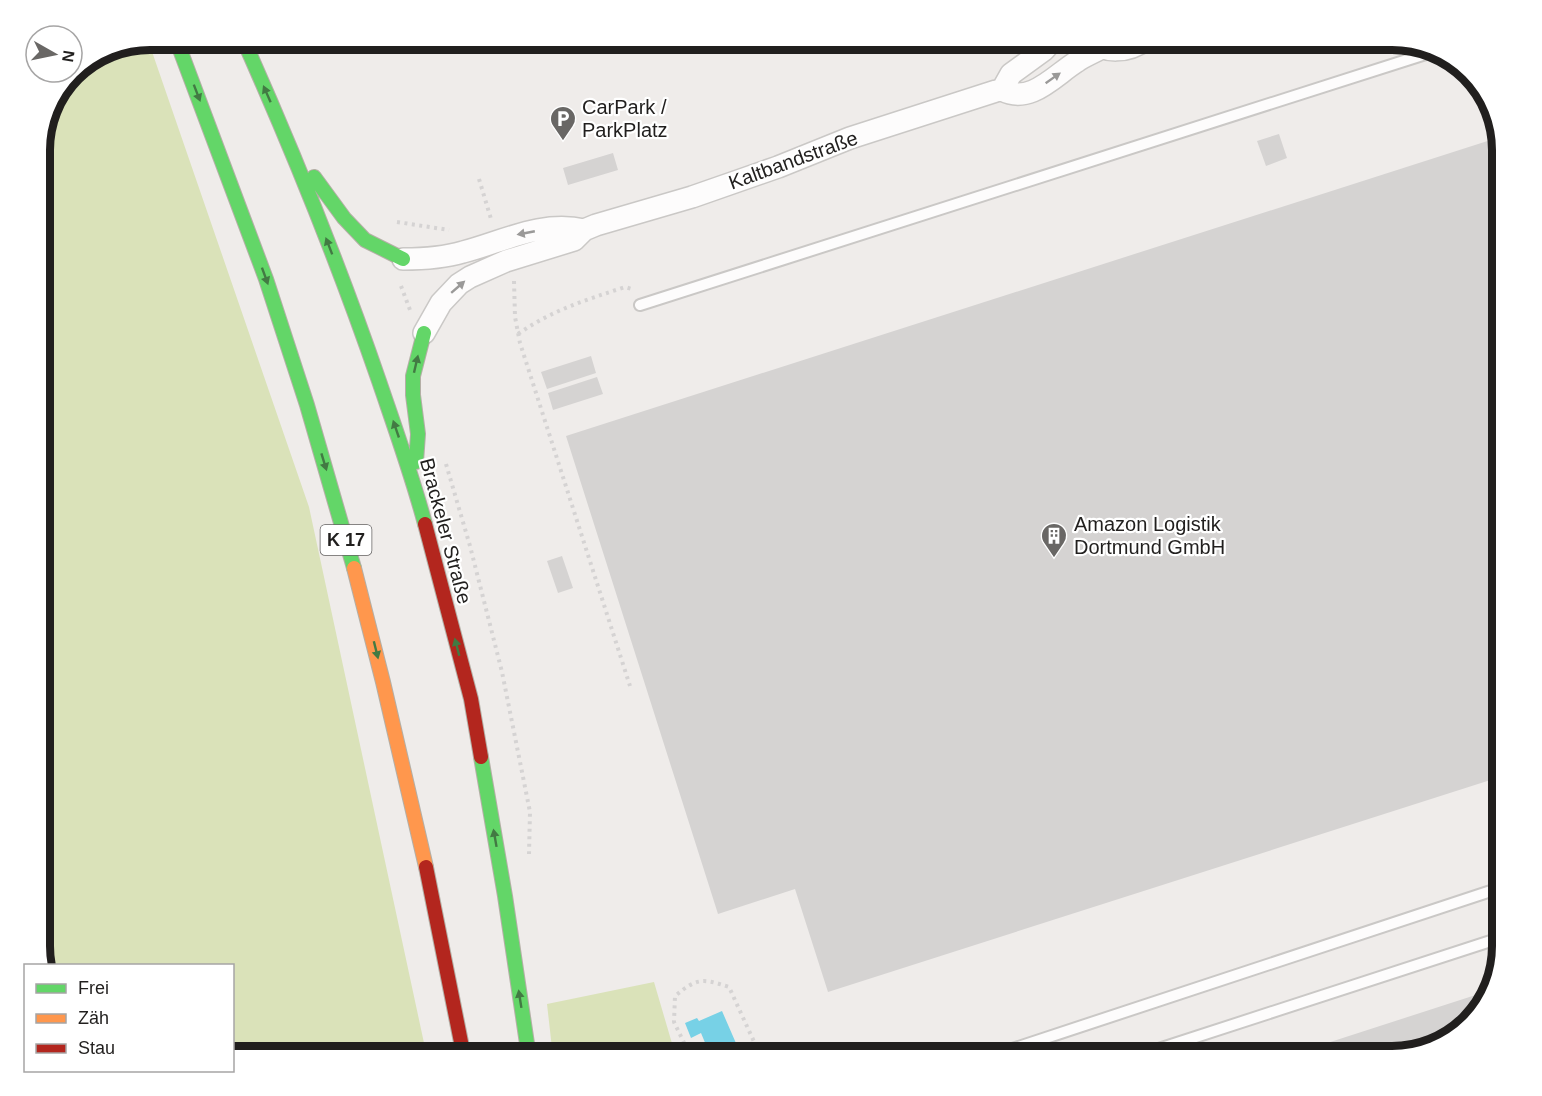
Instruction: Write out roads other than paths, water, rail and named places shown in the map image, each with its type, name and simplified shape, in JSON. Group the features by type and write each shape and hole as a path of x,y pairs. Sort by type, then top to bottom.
{"highway":[{"name":"K 17","path":"180,50 231,180 278,312 332,490 399,741 462,1046"},
{"name":"Brackeler Straße","path":"248,50 291,147 357,317 414,485 471,699 505,896 527,1046"},
{"path":"291,147 347,221 365,240 403,259"},
{"path":"414,485 418,434 413,376 418,325"}],"street":[{"path":"1002,90 1011,74 1044,50"},
{"name":"Kaltbandstraße","path":"584,230 703,193 778,167 850,138 1002,90 1012,95 1026,94 1044,85 1076,62 1088,50"},
{"path":"403,259 433,259 464,252 530,231 570,227 584,230"},
{"path":"418,325 459,284 470,277 506,261 574,240 584,230"}],"lane":[{"path":"640,305 1424,55"},
{"path":"1021,1046 1492,891"},
{"path":"1168,1046 1492,941"}],"water":[{"path":"722,1011 737,1046 706,1046 701,1033 691,1038 685,1023 697,1018 699,1021"}],"place":[{"name":"CarPark / ParkPlatz","path":"563,142"},
{"name":"Amazon Logistik Dortmund GmbH","path":"1054,559"}]}
